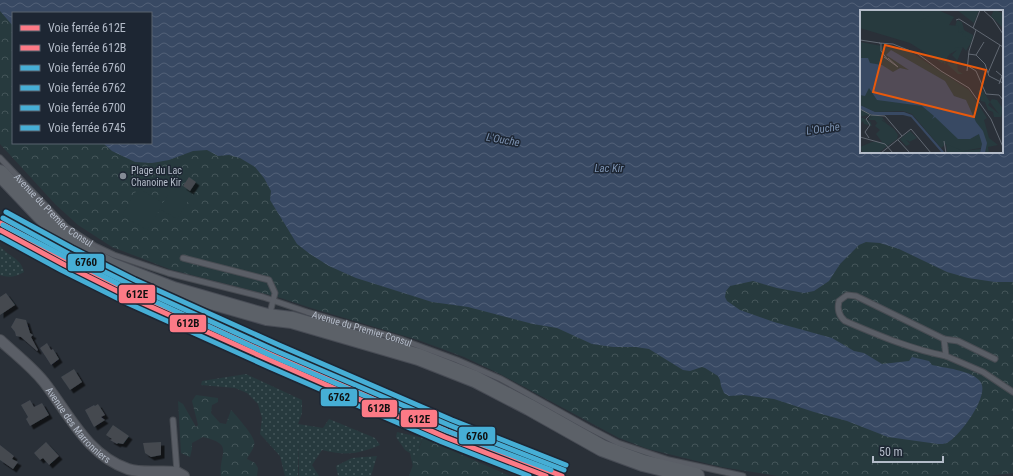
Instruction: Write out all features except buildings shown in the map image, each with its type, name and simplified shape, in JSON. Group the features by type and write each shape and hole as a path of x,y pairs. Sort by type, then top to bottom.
{"main road":[{"name":"Avenue du Premier Consul","path":"0,173 60,234 111,266 173,290 269,308 290,319 377,344 433,363 475,379 602,448 643,463 696,476"}],"street":[{"name":"Avenue des Marronniers","path":"0,340 36,373 80,433 104,455 120,465 130,469 144,471 164,470 180,474"}],"lane":[{"name":"Avenue du Premier Consul","path":"0,158 66,227 95,246 114,255 269,308 400,340 457,360 501,379 594,431 634,449 676,462 743,476"},
{"path":"183,258 269,280 275,293 269,308"},
{"path":"995,359 958,341 944,339 856,296 847,295 839,301 838,304 841,317 845,321 915,349 946,356 983,372 1013,392"},
{"path":"944,339 946,356"},
{"path":"173,420 180,474"}],"green space":[{"name":"Lac Kir","path":"0,0 1013,0 1013,473 989,476 778,476 721,467 648,449 619,438 500,374 464,357 418,340 281,298 172,270 112,247 78,225 55,204 0,144"},
{"path":"176,182 193,193 177,219 160,209 147,230 122,215 138,188 163,203"},
{"path":"0,246 20,264 24,272 12,276 0,275"},
{"path":"246,374 302,400 302,413 298,424 323,428 329,419 375,438 380,445 352,453 338,453 322,450 312,465 319,476 299,476 298,441 298,476 285,476 280,456 260,434 262,418 258,404 247,393 235,388 201,385 202,381"},
{"path":"196,395 218,398 218,402 212,405 211,413 220,423 226,424 231,410 248,430 254,443 247,459 255,463 258,468 257,476 221,476 223,451 219,443 213,440 203,437 192,443 190,457 181,453 178,401 183,404 196,427 198,425 192,401"},
{"path":"397,432 423,438 419,448 422,457 409,476 413,467 410,453 405,450 396,437"},
{"path":"423,438 510,476 409,476"},
{"path":"377,456 371,476 338,476 336,466 352,458"}],"water":[{"name":"Lac Kir","path":"0,0 1013,0 1013,282 995,282 968,278 947,272 899,249 880,243 866,242 859,245 840,264 829,281 814,291 804,293 777,288 753,281 730,286 726,291 725,297 727,301 740,310 774,322 832,338 854,351 864,353 882,364 909,361 912,357 929,361 932,365 969,374 979,380 982,386 982,394 967,423 953,439 947,443 938,444 888,437 847,421 774,399 744,395 729,396 724,393 718,376 705,368 702,367 690,371 683,370 649,349 592,344 557,328 533,324 468,307 432,302 356,278 329,266 297,244 270,200 271,191 264,178 255,167 240,158 229,155 218,156 207,150 193,151 169,160 152,163 135,162 112,151 104,144 152,144 152,12 12,12 12,25 0,11"}],"rail line":[{"name":"6700","path":"6,212 135,280 279,345 452,420 566,465"},
{"name":"6760","path":"3,218 69,254 133,286 276,351 449,425 564,470"},
{"name":"612E","path":"0,223 66,259 130,291 274,356 447,431 562,476"},
{"name":"6745","path":"3,225 128,289 272,356 447,431 551,470"},
{"name":"612B","path":"0,230 127,296 445,437 546,476"},
{"name":"6762","path":"0,237 125,302 269,367 442,442 529,476"}],"place":[{"name":"Plage du Lac Chanoine Kir","path":"123,176"}],"water label":[{"name":"L'Ouche","path":"823,129"},
{"name":"L'Ouche","path":"503,140"}]}
